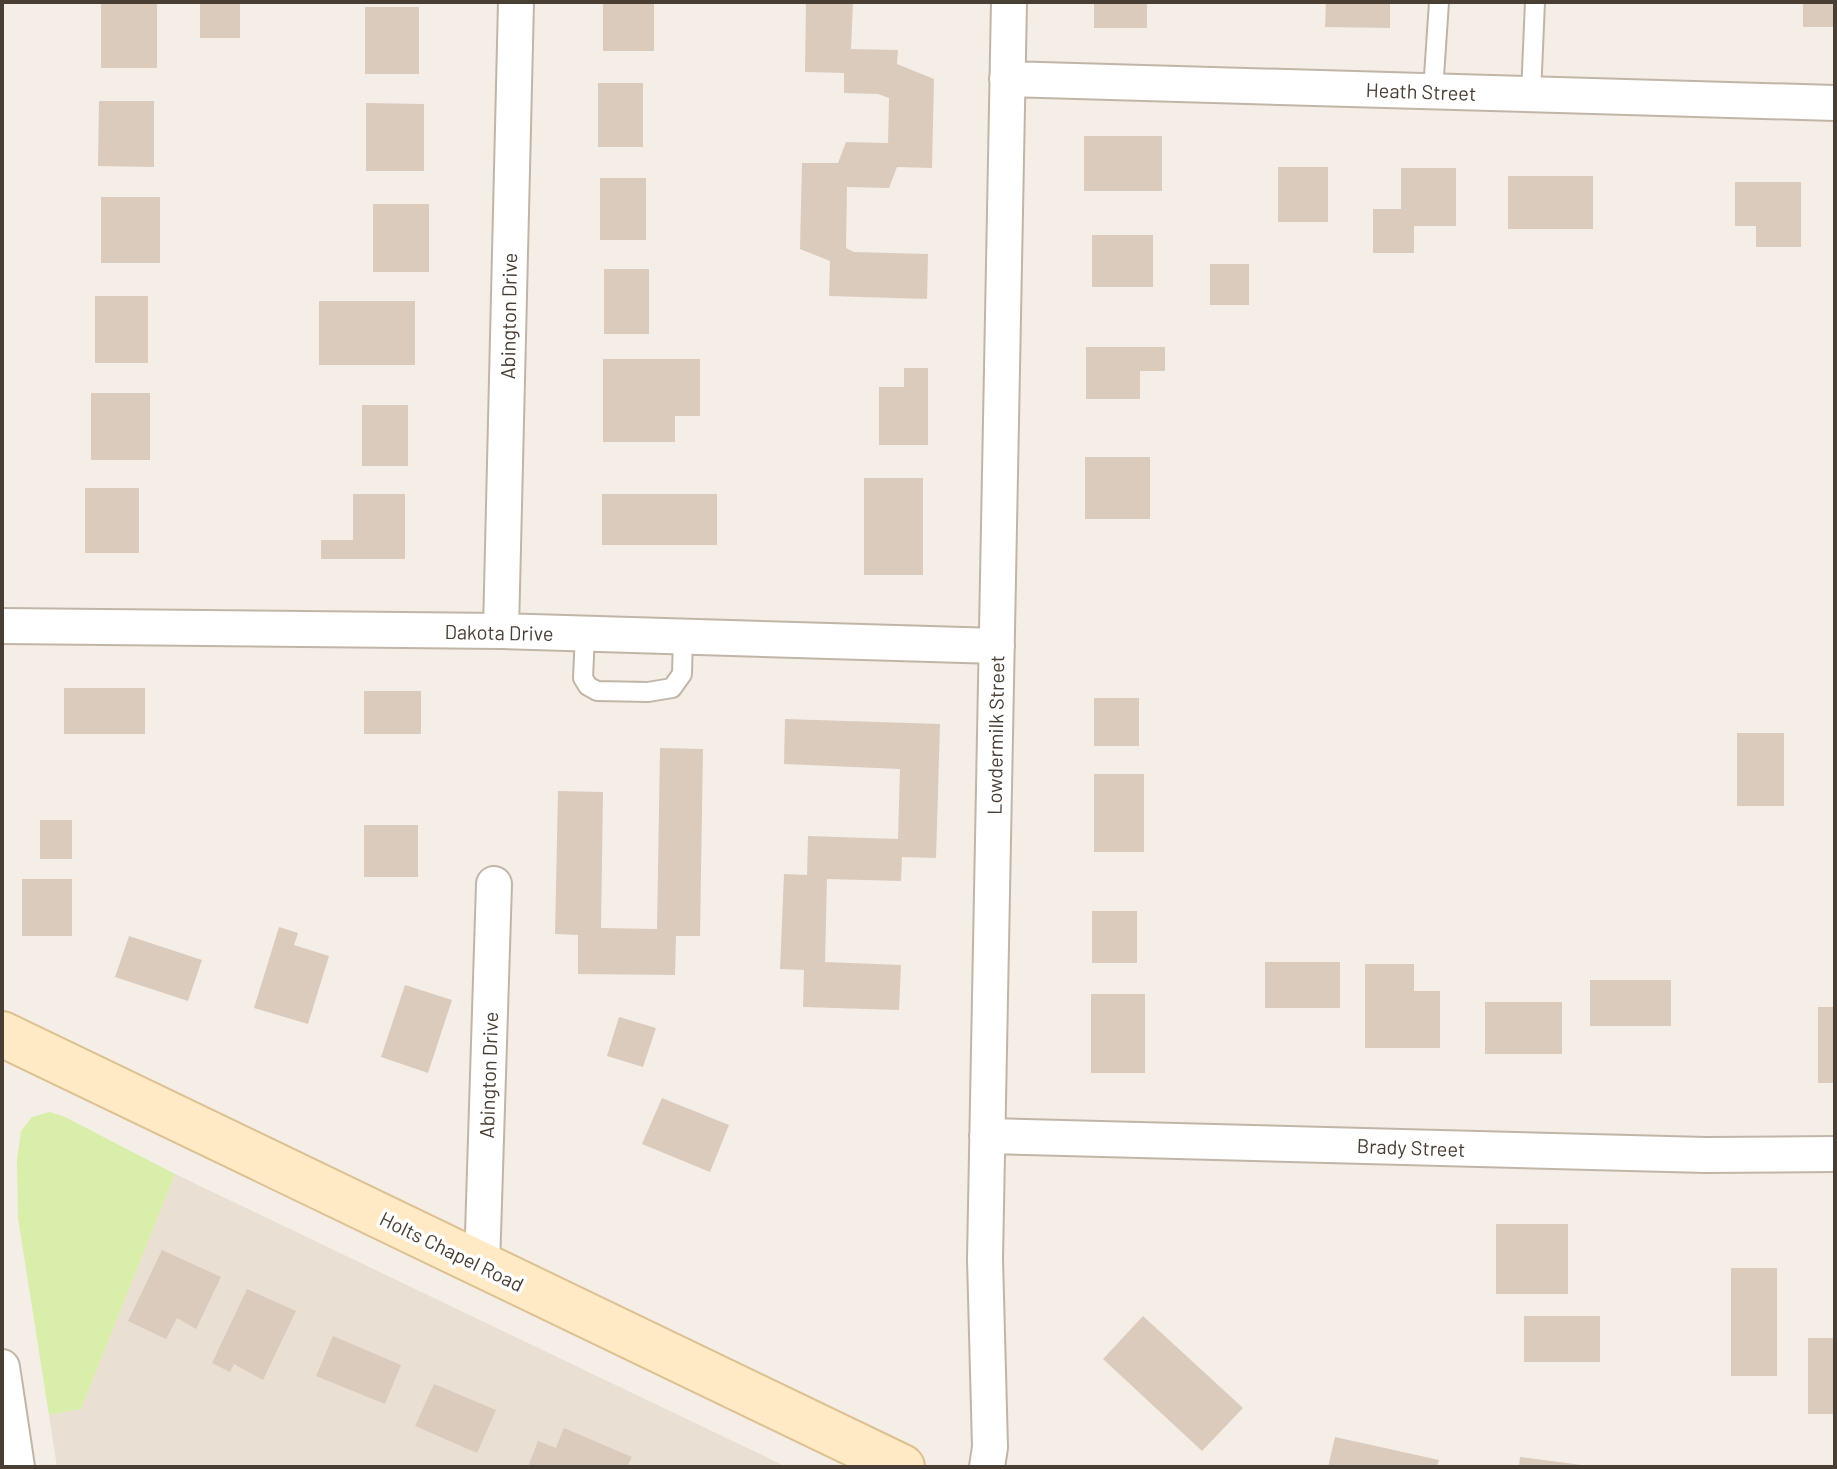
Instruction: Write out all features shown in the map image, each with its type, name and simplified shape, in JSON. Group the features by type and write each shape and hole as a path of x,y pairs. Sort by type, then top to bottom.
{"street":[{"name":"Abington Drive","path":"501,631 516,2"},
{"name":"Lowdermilk Street","path":"987,1467 990,1447 985,1259 1009,2"},
{"name":"Heath Street","path":"1007,79 1835,103"},
{"name":"Dakota Drive","path":"2,626 501,631 997,646"},
{"name":"Abington Drive","path":"482,1266 494,884"},
{"name":"Holts Chapel Road","path":"2,1034 902,1467"},
{"name":"Brady Street","path":"987,1136 1706,1155 1835,1154"},
{"path":"2,1367 17,1467"}],"lane":[{"path":"1433,91 1439,2"},
{"path":"1531,94 1535,2"},
{"path":"585,634 583,678 588,686 597,691 648,692 672,688 682,674 683,636"}],"shaded area":[{"path":"175,1174 787,1467 57,1467 49,1415 81,1409"}],"green space":[{"path":"50,1112 175,1174 81,1409 49,1415 18,1218 17,1159 21,1131 32,1117"}],"building":[{"path":"200,2 240,2 240,38 200,38"},
{"path":"603,2 654,2 654,51 603,51"},
{"path":"806,2 853,2 851,49 898,50 897,64 934,79 932,168 897,167 889,188 847,187 846,248 854,252 928,254 927,299 829,296 830,261 800,249 802,163 838,163 846,142 888,143 889,98 878,94 844,93 844,73 805,72"},
{"path":"1094,2 1147,2 1147,28 1094,28"},
{"path":"1326,2 1390,2 1390,28 1325,27"},
{"path":"1803,2 1835,2 1835,27 1803,27"},
{"path":"101,3 157,3 157,68 101,68"},
{"path":"365,7 419,7 419,74 365,74"},
{"path":"598,83 643,83 643,147 598,147"},
{"path":"99,101 154,101 154,167 98,166"},
{"path":"366,103 424,104 424,171 366,171"},
{"path":"1084,136 1162,136 1162,191 1084,191"},
{"path":"1278,167 1328,167 1328,222 1278,222"},
{"path":"1401,168 1456,168 1456,226 1414,226 1414,253 1373,253 1373,209 1401,209"},
{"path":"1508,176 1593,176 1593,229 1508,229"},
{"path":"600,178 646,178 646,240 600,240"},
{"path":"1735,182 1801,182 1801,247 1756,247 1756,226 1735,226"},
{"path":"101,197 160,197 160,263 101,263"},
{"path":"373,204 429,204 429,272 373,272"},
{"path":"1092,235 1153,235 1153,287 1092,287"},
{"path":"1210,264 1249,264 1249,305 1210,305"},
{"path":"604,269 649,269 649,334 604,334"},
{"path":"95,296 148,296 148,363 95,363"},
{"path":"319,301 415,301 415,365 319,365"},
{"path":"1086,347 1165,347 1165,371 1140,371 1140,399 1086,399"},
{"path":"603,359 700,359 700,416 675,416 675,442 603,442"},
{"path":"904,368 928,368 928,445 879,445 879,387 904,387"},
{"path":"91,393 150,393 150,460 91,460"},
{"path":"362,405 408,405 408,466 362,466"},
{"path":"1085,457 1150,457 1150,519 1085,519"},
{"path":"864,478 923,478 923,575 864,575"},
{"path":"85,488 139,488 139,553 85,553"},
{"path":"353,494 405,494 405,559 321,559 321,540 353,540"},
{"path":"602,494 717,494 717,545 602,545"},
{"path":"64,688 145,688 145,734 64,734"},
{"path":"364,691 421,691 421,734 364,734"},
{"path":"1094,698 1139,698 1139,746 1094,746"},
{"path":"785,719 940,724 936,858 902,857 901,881 827,879 825,962 901,965 899,1010 803,1007 804,970 780,969 784,874 807,875 808,836 898,839 900,769 784,764"},
{"path":"1737,733 1784,733 1784,806 1737,806"},
{"path":"660,748 703,749 700,936 676,936 675,975 578,974 578,935 555,934 558,791 603,792 601,928 657,929"},
{"path":"1094,774 1144,774 1144,852 1094,852"},
{"path":"40,820 72,820 72,859 40,859"},
{"path":"364,825 418,825 418,877 364,877"},
{"path":"22,879 72,879 72,936 22,936"},
{"path":"1092,911 1137,911 1137,963 1092,963"},
{"path":"279,927 298,933 294,945 329,956 308,1024 254,1008"},
{"path":"129,936 202,960 188,1001 115,977"},
{"path":"1265,962 1340,962 1340,1008 1265,1008"},
{"path":"1365,964 1414,964 1414,991 1440,991 1440,1048 1365,1048"},
{"path":"1590,980 1671,980 1671,1026 1590,1026"},
{"path":"405,985 452,1000 428,1073 381,1057"},
{"path":"1091,994 1145,994 1145,1073 1091,1073"},
{"path":"1485,1002 1562,1002 1562,1054 1485,1054"},
{"path":"1818,1007 1835,1007 1835,1083 1818,1083"},
{"path":"619,1017 656,1028 643,1067 607,1056"},
{"path":"662,1098 729,1125 710,1172 642,1144"},
{"path":"1496,1224 1568,1224 1568,1294 1496,1294"},
{"path":"162,1250 221,1277 196,1329 177,1318 166,1339 128,1321"},
{"path":"1731,1268 1777,1268 1777,1376 1731,1376"},
{"path":"247,1289 296,1311 263,1380 234,1364 230,1372 212,1363"},
{"path":"1143,1316 1243,1408 1202,1451 1103,1359"},
{"path":"1524,1316 1600,1316 1600,1362 1524,1362"},
{"path":"333,1336 401,1365 385,1404 316,1376"},
{"path":"1808,1338 1835,1338 1835,1414 1808,1414"},
{"path":"434,1384 496,1410 477,1453 415,1426"},
{"path":"564,1428 632,1457 627,1467 528,1467 538,1441 556,1448"},
{"path":"1335,1437 1439,1460 1437,1467 1328,1467"},
{"path":"1520,1457 1582,1465 1582,1467 1519,1467"}]}
